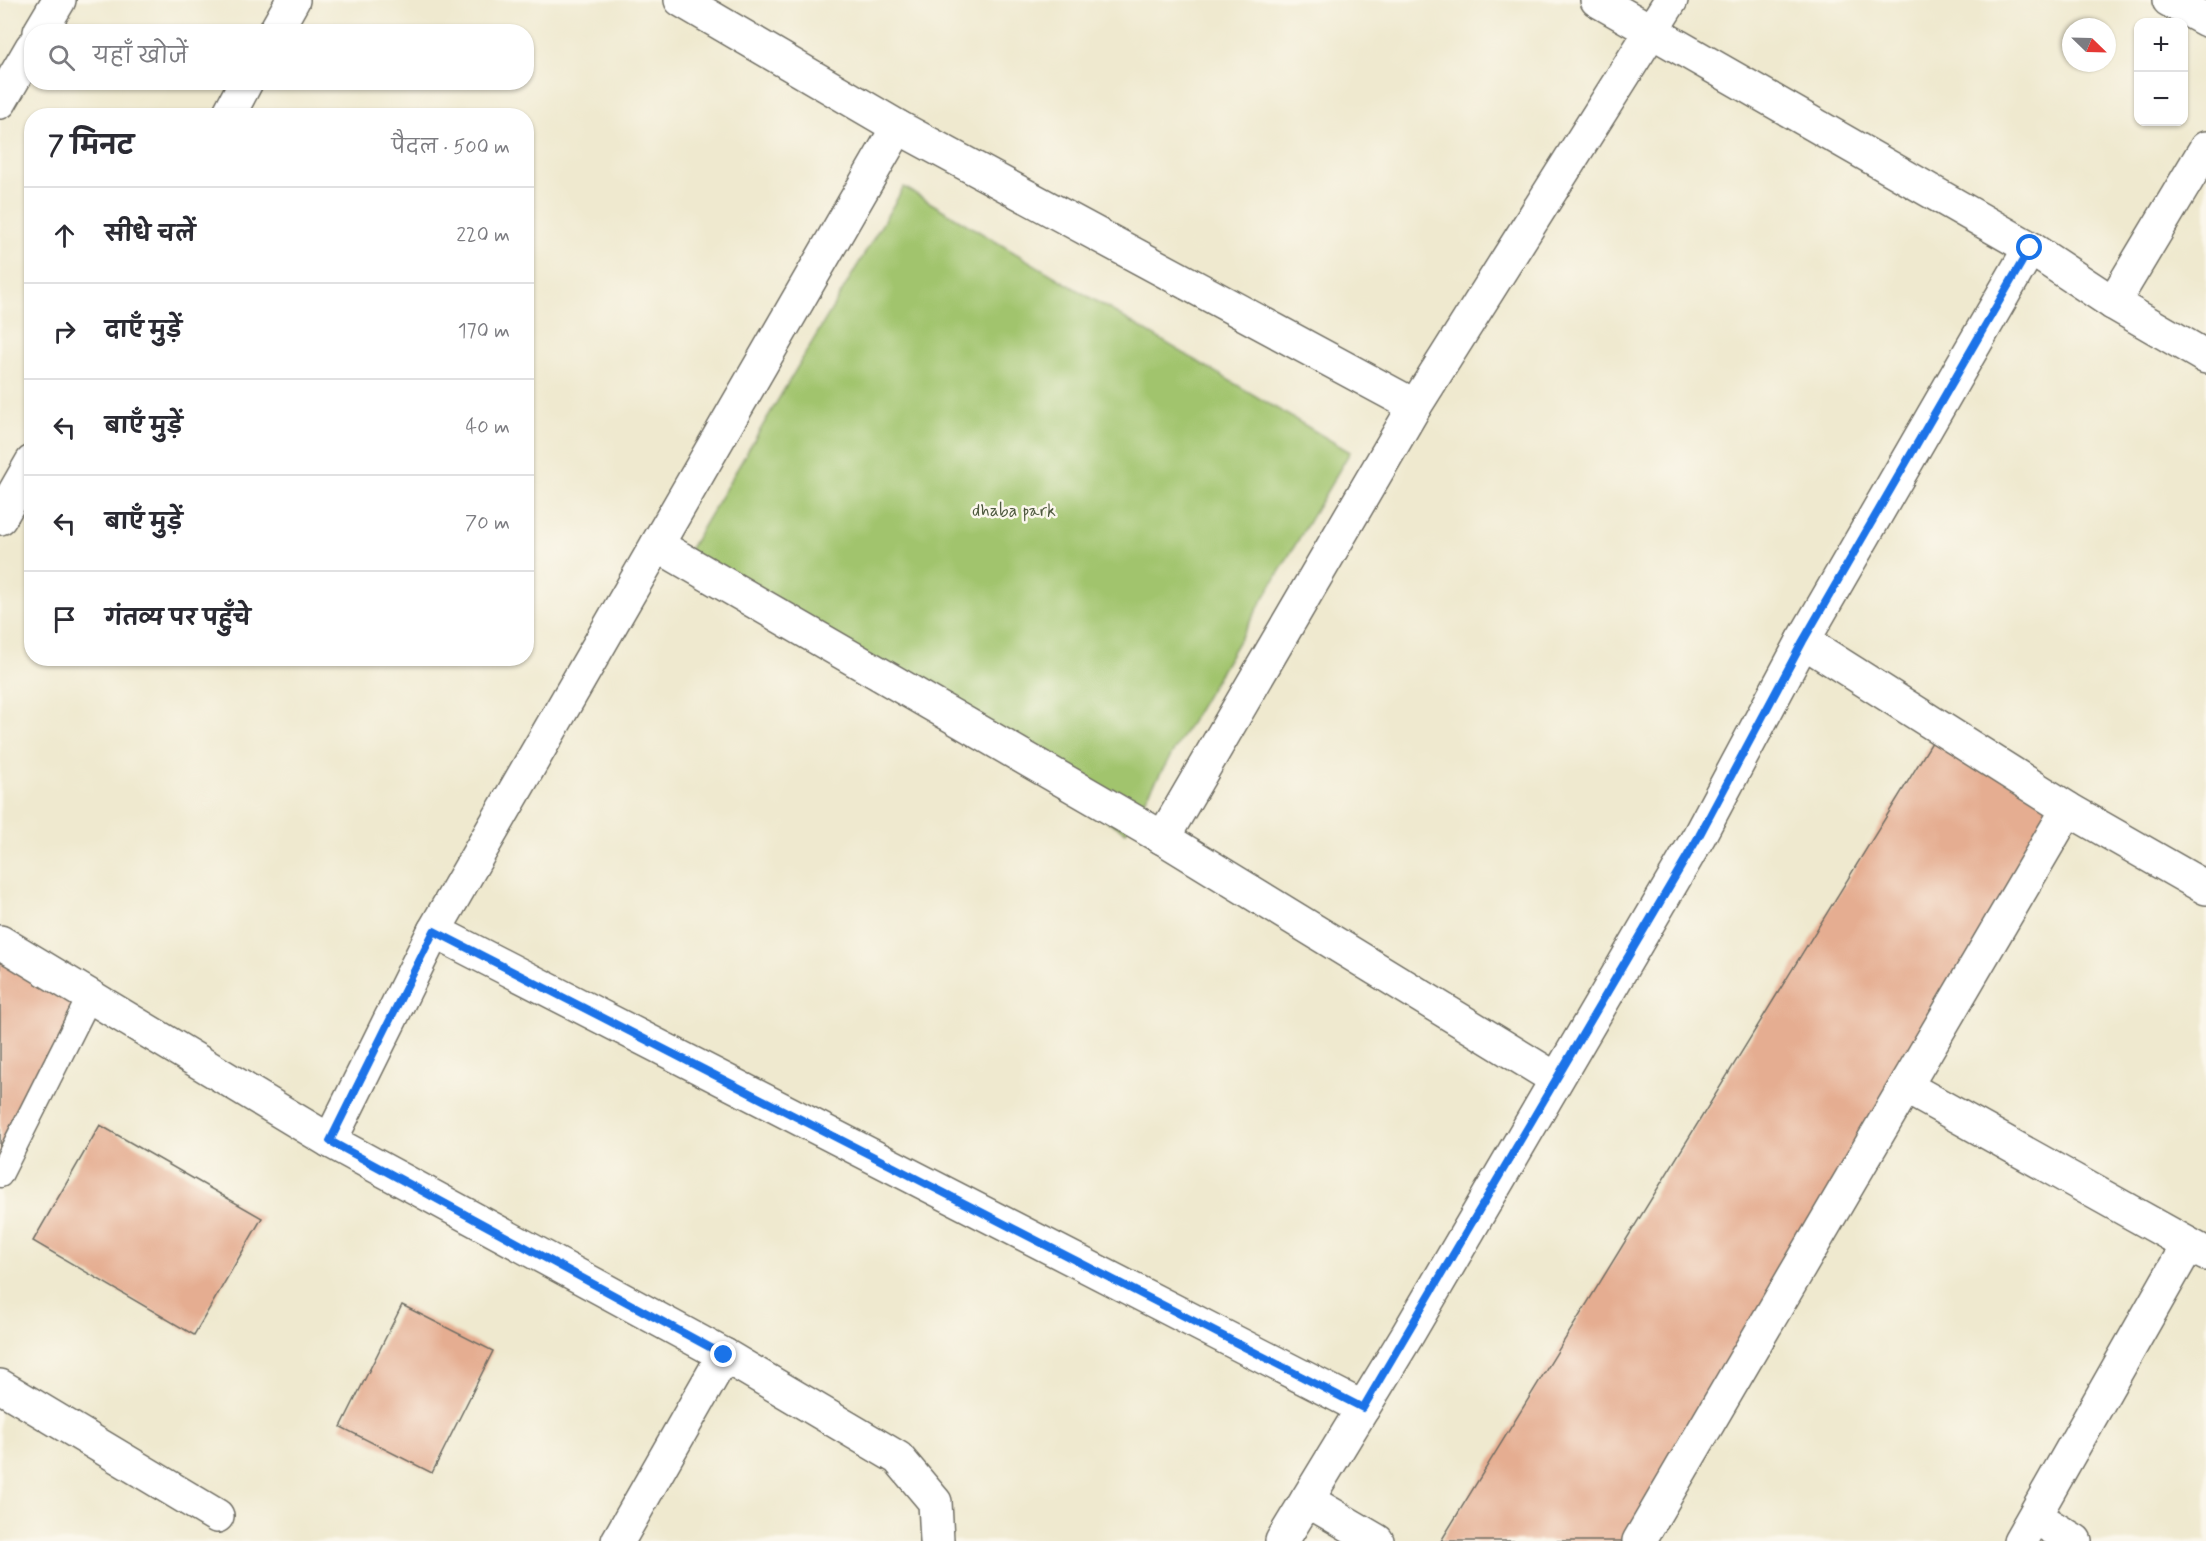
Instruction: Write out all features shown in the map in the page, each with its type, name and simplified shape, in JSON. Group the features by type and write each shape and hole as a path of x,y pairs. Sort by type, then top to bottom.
{"main road":[{"path":"45,24 59,0"},
{"path":"280,24 293,0"},
{"path":"681,0 898,127 1415,406"},
{"path":"1596,0 2030,248 2113,303 2206,357"},
{"path":"1163,838 1415,406 1671,0"},
{"path":"2169,0 2206,20"},
{"path":"0,102 24,61"},
{"path":"232,108 242,90"},
{"path":"330,1141 434,931 898,127"},
{"path":"2113,303 2206,148"},
{"path":"1282,1541 1363,1408 1699,836 1803,641 2030,248"},
{"path":"0,518 24,476"},
{"path":"657,546 1163,838 1556,1079"},
{"path":"1803,641 2068,809 2206,888"},
{"path":"1639,1541 2068,809"},
{"path":"434,931 1363,1408"},
{"path":"0,942 330,1141 724,1355 898,1458 935,1502 937,1541"},
{"path":"1906,1087 2197,1249 2028,1529 2075,1541"},
{"path":"618,1541 724,1355"},
{"path":"0,1386 217,1516"},
{"path":"1307,1500 1377,1541"}],"lane":[{"path":"0,1175 90,996"}],"green space":[{"name":"dhaba park","path":"904,187 1350,452 1126,832 679,567"}],"building":[{"path":"1937,734 2057,811 1637,1541 1441,1541"},
{"path":"0,942 90,996 0,1175"},
{"path":"100,1125 262,1218 194,1335 33,1241"},
{"path":"402,1305 493,1351 432,1473 341,1427"}],"route":[{"path":"724,1355 330,1141 434,931 1363,1408 1699,836 1803,641 2030,248"}]}
